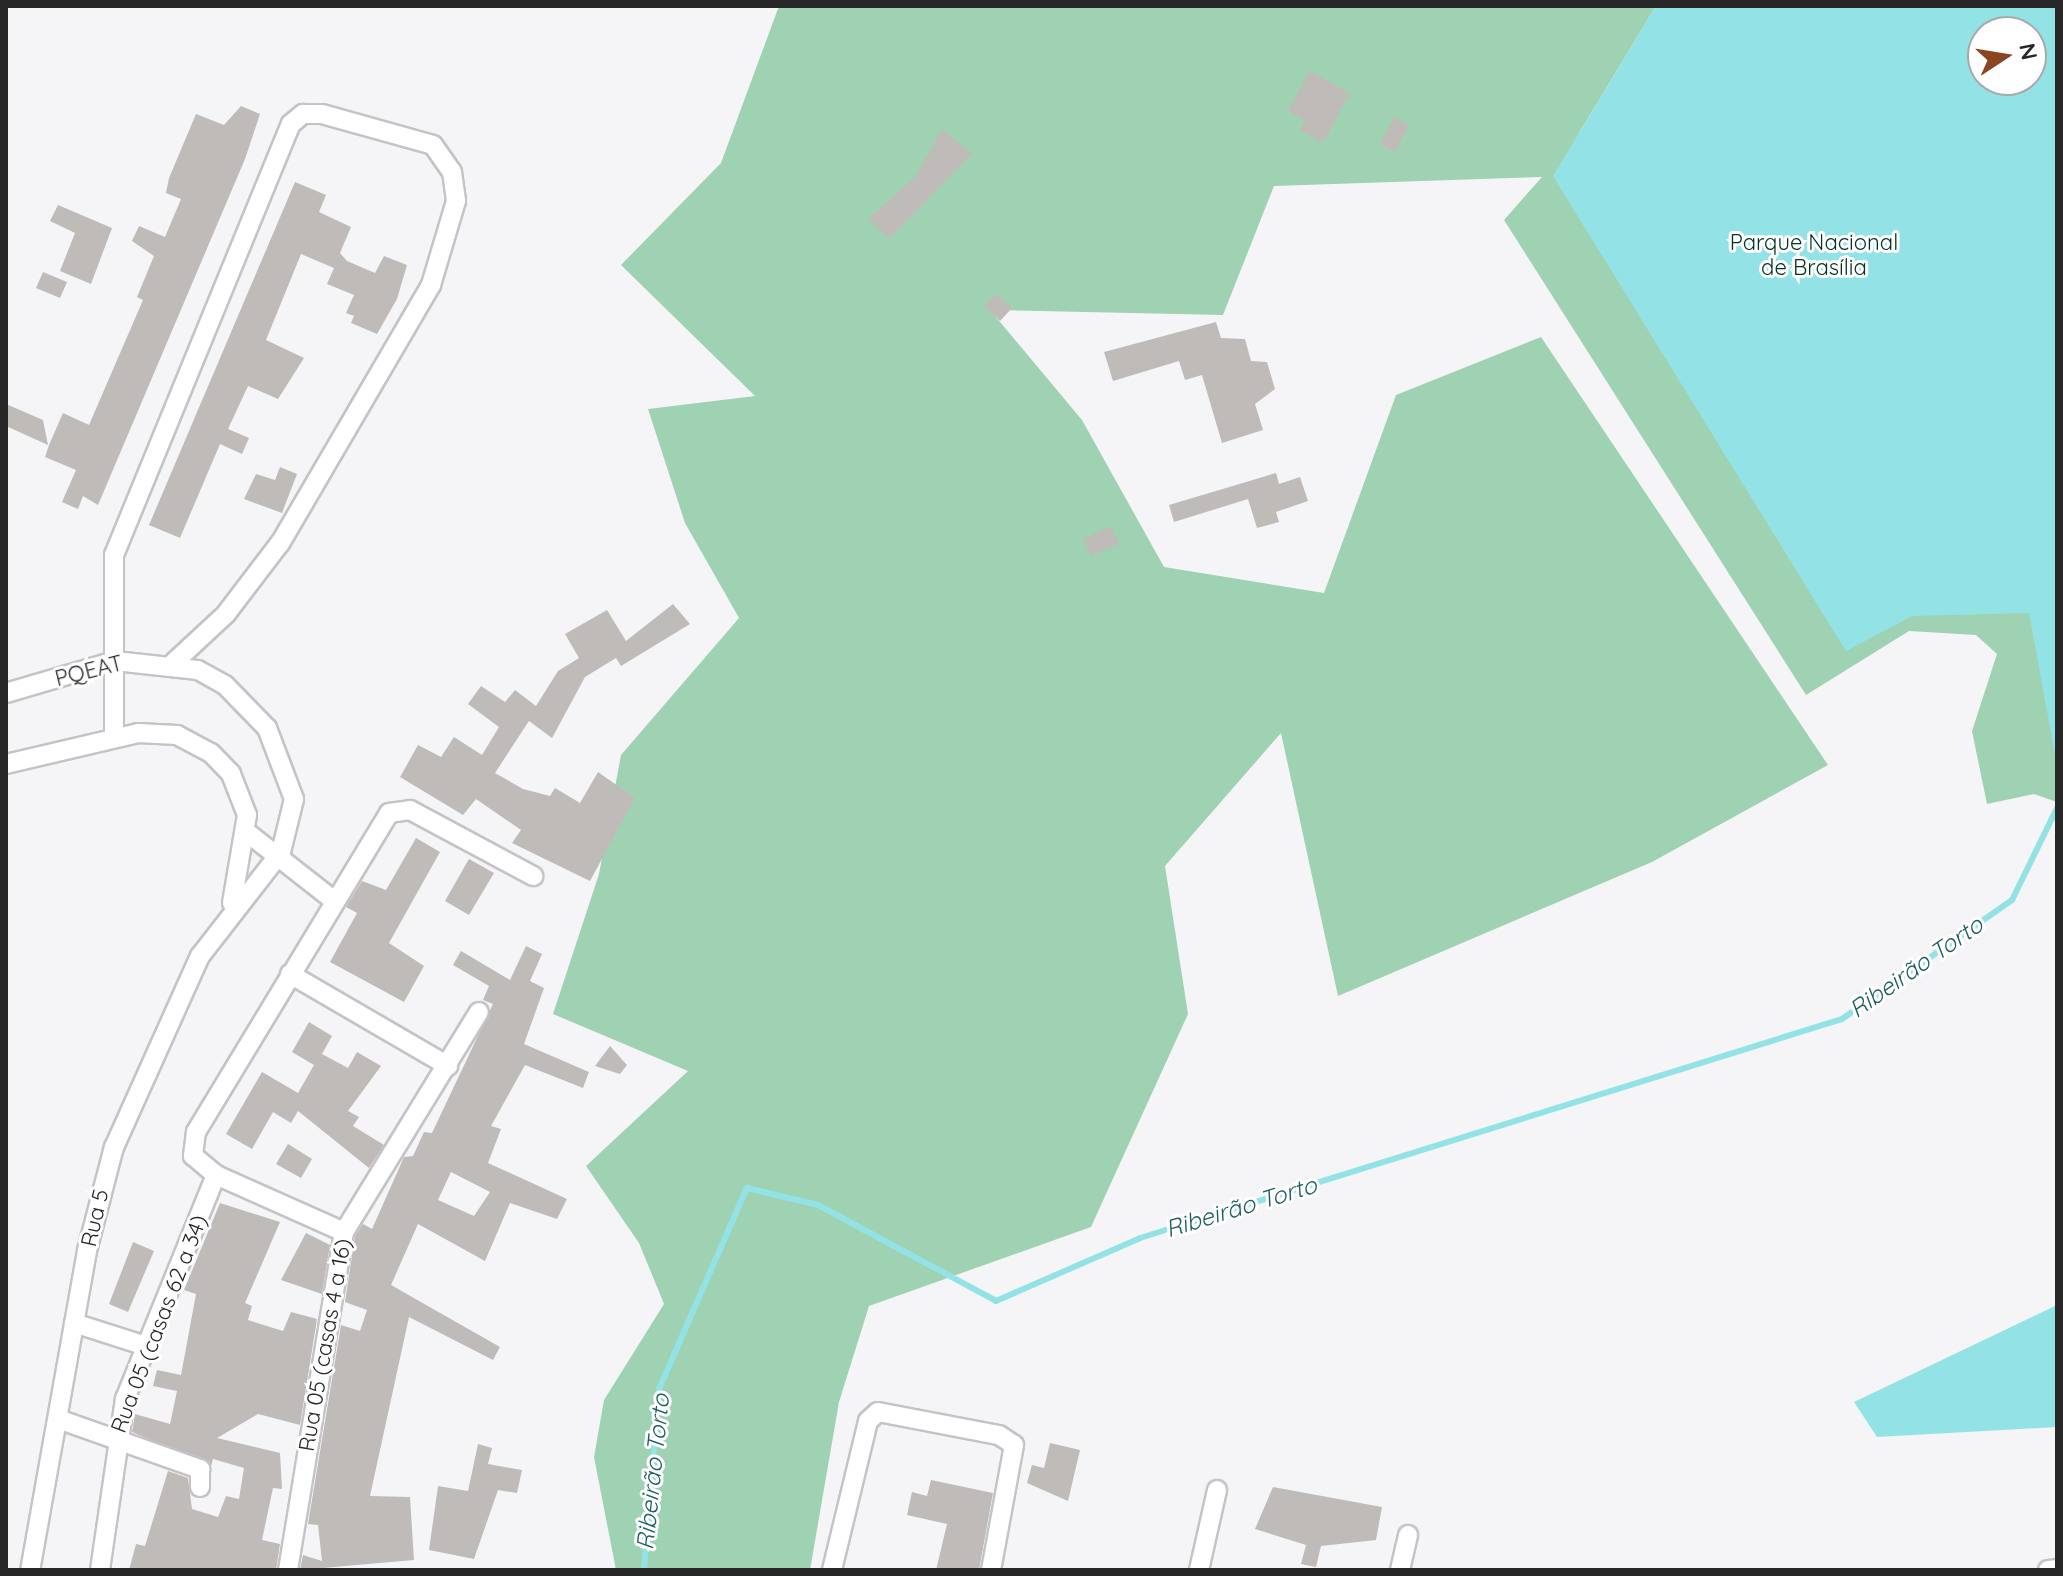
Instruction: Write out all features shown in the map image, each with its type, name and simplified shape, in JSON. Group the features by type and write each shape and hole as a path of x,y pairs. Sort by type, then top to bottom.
{"street":[{"path":"114,734 114,555 291,124 303,114 322,114 433,145 452,172 456,201 431,285 280,543 226,614 172,664"},
{"name":"PQEAT","path":"6,693 115,661 172,664 225,685 281,752 294,799 281,852"},
{"path":"6,764 114,734 177,735 211,753 243,798 249,834 230,908"},
{"path":"344,1232 216,1175 193,1156 191,1143 332,899 396,809 533,876"},
{"path":"249,834 281,852 332,899"},
{"path":"230,908 281,852"},
{"name":"Rua 5","path":"32,1561 74,1323 114,1147 175,1004 230,908"},
{"path":"290,974 448,1066"},
{"name":"Rua 05 (casas 4 a 16)","path":"288,1570 344,1232 479,1012"},
{"name":"Rua 05 (casas 62 a 34)","path":"100,1570 113,1444 146,1346 216,1175"},
{"path":"74,1323 146,1346"},
{"path":"832,1570 868,1421 878,1412 999,1435 1014,1445 991,1570"},
{"path":"58,1419 113,1444 200,1469 200,1487"},
{"path":"1199,1570 1217,1490"},
{"path":"1400,1570 1408,1535"},
{"path":"2048,1570 2057,1569"}],"green space":[{"path":"779,6 1656,6 1579,133 1967,30 1967,96 2047,96 2047,16 2019,16 2057,6 2057,802 2034,794 1987,804 1972,731 1997,654 1976,635 1909,631 1806,695 1504,220 1542,177 1274,186 1223,315 990,310 1082,420 1164,567 1324,593 1396,395 1541,337 1828,765 1652,862 1338,996 1281,733 1165,866 1188,1014 1091,1227 869,1306 839,1402 810,1570 616,1570 594,1457 604,1400 664,1304 639,1243 586,1166 688,1071 553,1014 599,874 621,755 739,618 685,523 648,409 755,396 621,265 721,163"}],"water":[{"name":"Parque Nacional de Brasília","path":"1656,6 2057,6 2057,765 2029,613 1912,616 1846,651 1553,176"},
{"path":"2057,1305 2057,1427 1877,1437 1854,1402"}],"building":[{"path":"1309,71 1350,93 1323,143 1300,130 1305,120 1288,111"},
{"path":"241,106 260,114 245,159 98,505 83,496 78,509 62,502 76,470 45,457 49,445 63,413 89,425 143,300 137,297 154,256 132,241 139,226 165,237 181,199 166,193 169,178 196,114 224,125"},
{"path":"1394,117 1409,125 1395,152 1380,144"},
{"path":"942,129 972,154 889,239 868,219 915,177"},
{"path":"295,182 326,195 319,212 351,227 340,253 347,261 375,273 384,256 407,265 397,299 377,334 351,323 354,316 346,313 354,295 327,284 334,268 301,254 266,340 304,358 278,399 248,386 228,429 249,438 242,454 220,444 180,538 149,525"},
{"path":"58,205 112,228 91,284 60,271 75,233 50,221"},
{"path":"43,272 67,282 60,298 36,288"},
{"path":"996,294 1012,308 1000,321 984,306"},
{"path":"1216,322 1221,338 1245,339 1251,361 1267,362 1275,389 1255,404 1263,430 1222,443 1202,375 1185,380 1179,361 1113,381 1104,352"},
{"path":"6,404 43,420 48,445 6,426"},
{"path":"280,467 297,474 282,513 244,499 256,474 275,480"},
{"path":"1276,473 1279,484 1300,477 1308,501 1276,512 1279,522 1257,528 1248,499 1174,522 1169,505"},
{"path":"1111,526 1119,544 1091,556 1083,539"},
{"path":"673,604 690,624 621,666 616,658 585,677 552,738 529,721 495,773 523,789 550,796 555,788 580,803 598,772 635,798 590,881 512,843 521,830 476,799 463,815 400,777 418,745 441,757 454,737 482,755 499,727 468,704 481,686 505,702 515,690 536,706 558,671 579,658 565,634 607,610 626,641"},
{"path":"416,838 440,852 389,943 424,966 404,1002 330,962 357,913 346,907 362,881 386,890"},
{"path":"469,859 494,873 469,915 445,901"},
{"path":"526,946 542,954 530,981 544,988 524,1044 589,1072 583,1088 525,1065 491,1126 501,1129 488,1163 567,1199 557,1219 510,1203 485,1261 418,1224 391,1285 500,1347 493,1360 409,1317 370,1496 410,1497 414,1560 300,1570 303,1555 322,1561 318,1525 308,1524 341,1325 360,1331 367,1310 345,1302 355,1236 363,1224 372,1229 404,1157 413,1156 424,1132 432,1133 493,1004 483,1000 489,986 453,965 461,951 510,980","holes":["451,1172 490,1192 474,1216 438,1200"]},
{"path":"309,1022 332,1036 322,1054 348,1068 357,1052 381,1066 348,1111 359,1117 353,1126 384,1145 369,1168 298,1111 291,1123 273,1112 252,1149 226,1134 262,1072 298,1093 314,1065 292,1052"},
{"path":"610,1046 627,1065 620,1074 595,1066"},
{"path":"288,1144 312,1159 301,1178 276,1164"},
{"path":"220,1203 280,1222 245,1303 252,1306 248,1320 283,1331 291,1312 317,1319 300,1425 258,1414 217,1438 280,1453 282,1489 273,1488 262,1540 280,1544 276,1570 129,1570 136,1544 145,1546 168,1471 188,1478 192,1509 218,1517 226,1496 239,1499 244,1468 213,1459 211,1466 132,1432 135,1414 170,1424 177,1391 153,1386 157,1370 181,1375 196,1294 184,1290"},
{"path":"306,1233 330,1245 322,1294 281,1280"},
{"path":"133,1242 154,1251 128,1312 109,1304"},
{"path":"1050,1443 1080,1450 1068,1501 1027,1483 1032,1465 1044,1468"},
{"path":"478,1444 492,1448 488,1464 522,1470 517,1493 498,1490 474,1559 429,1550 438,1486 468,1491"},
{"path":"931,1480 993,1493 979,1570 936,1570 947,1524 907,1515 912,1492 927,1496"},
{"path":"1273,1487 1382,1507 1376,1540 1321,1546 1316,1567 1301,1564 1306,1545 1255,1529"}],"waterway":[{"name":"Ribeirão Torto","path":"644,1570 659,1389 747,1188 818,1205 996,1301 1140,1238 1842,1019 2012,900 2057,808"}]}
